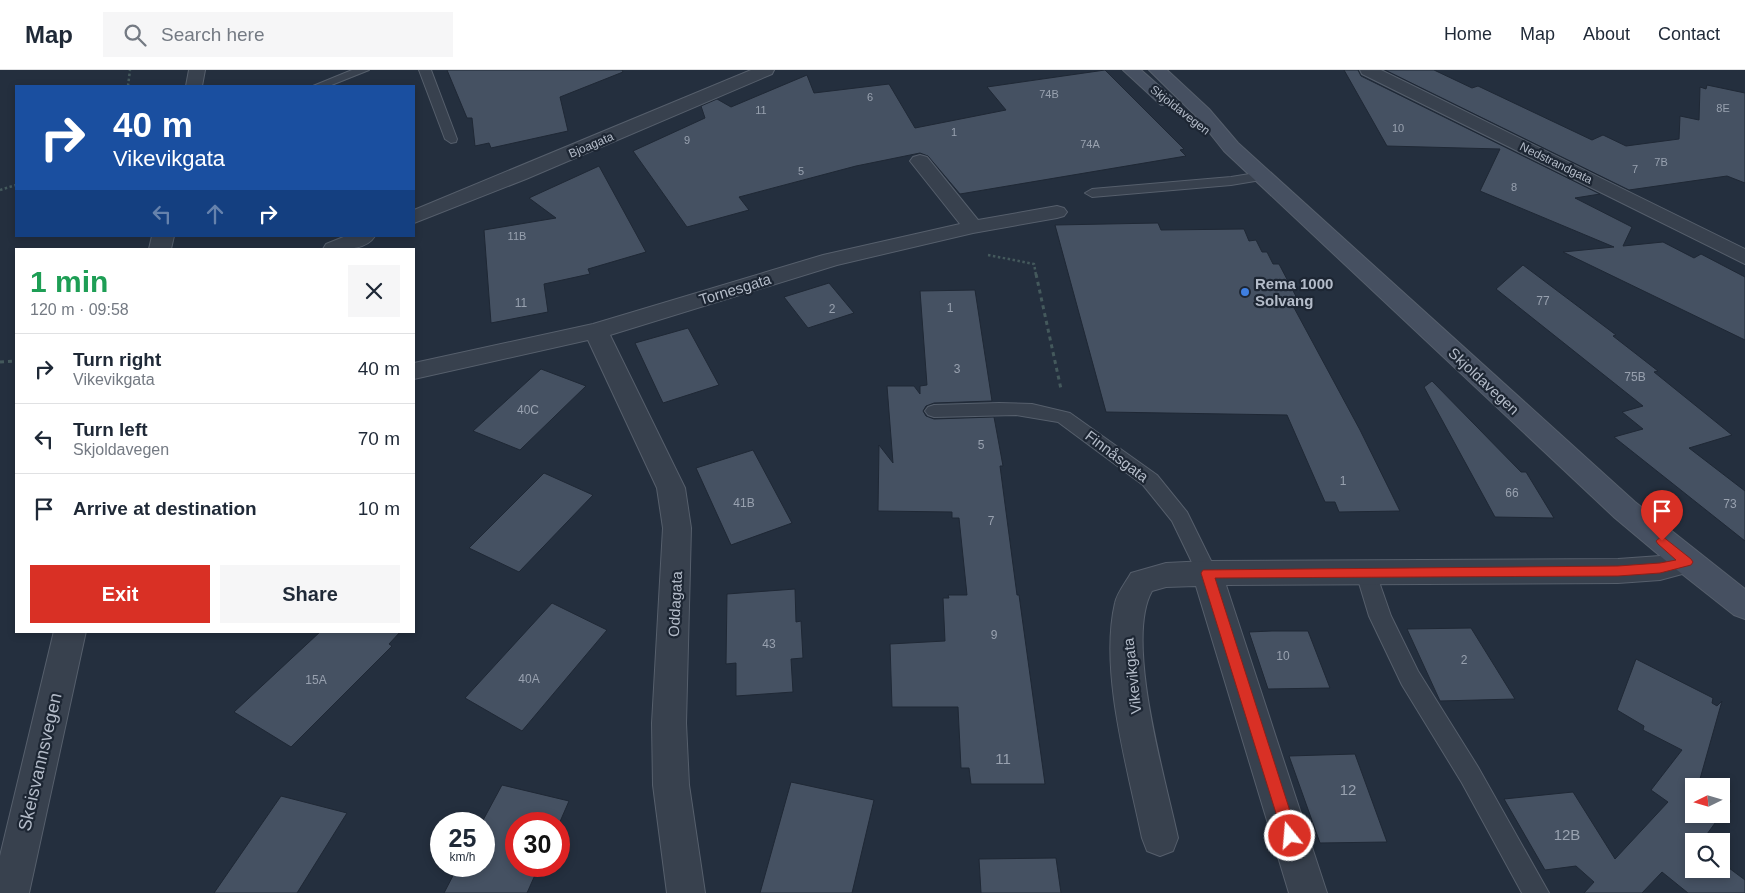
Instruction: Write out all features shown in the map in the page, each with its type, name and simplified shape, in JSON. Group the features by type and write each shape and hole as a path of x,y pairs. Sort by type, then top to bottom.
{"main road":[{"name":"Skjoldavegen","path":"1131,70 1187,118 1231,148 1624,510 1687,562 1745,606"},
{"name":"Skjoldavegen","path":"1156,70 1203,113 1231,148"}],"street":[{"path":"194,85 197,70"},
{"name":"Bjoagata","path":"415,217 528,172 766,70"},
{"name":"Nedstrandgata","path":"1368,70 1745,257"},
{"path":"920,161 973,227"},
{"name":"Tornesgata","path":"415,371 596,331 832,260 973,227 1056,212"},
{"path":"336,248 363,237"},
{"name":"Oddagata","path":"596,331 670,488 677,528 669,724 670,785 686,893"},
{"name":"Vikevikgata","path":"1160,838 1130,694 1126,644 1130,602 1142,582 1166,575 1207,573 1618,571 1660,568 1687,562"},
{"name":"Finnåsgata","path":"1207,573 1308,893"},
{"name":"Skeisvannsvegen","path":"10,893 70,633"}],"lane":[{"path":"322,85 363,70"},
{"path":"425,70 451,140"},
{"path":"1092,193 1231,182 1262,176"},
{"path":"934,411 1029,410 1049,412 1064,417"},
{"name":"Finnåsgata","path":"1064,417 1150,480 1180,516 1207,573"},
{"path":"1366,573 1380,616 1410,678 1470,776 1536,893"}],"path":[{"path":"128,85 130,70"},
{"path":"0,190 15,185"},
{"path":"985,254 1034,264 1061,388 1064,417"},
{"path":"0,362 15,361"}],"building":[{"path":"447,70 622,70 623,72 560,97 568,131 491,148 489,143 475,146 472,118 467,118"},
{"path":"1105,70 1184,149 1180,150 1186,156 960,194 928,156 920,153 856,166 739,197 749,210 687,227 633,151 705,118 701,106 717,99 731,107 807,75 814,93 889,84 915,128 1006,110 987,87"},
{"path":"1344,70 1358,70 1361,76 1600,194 1575,198 1632,227 1623,246 1663,242 1694,258 1701,254 1745,277 1745,340 1563,252 1614,247 1480,191 1500,149 1387,146"},
{"path":"1385,70 1434,70 1472,88 1478,86 1592,140 1603,135 1626,146 1679,139 1680,116 1699,120 1700,87 1706,89 1707,85 1745,93 1745,183 1727,176 1629,190"},
{"path":"599,166 646,252 588,269 590,274 544,284 548,312 491,323 484,230 556,218 529,198"},
{"path":"1158,223 1161,230 1244,229 1249,241 1256,240 1262,252 1267,252 1273,264 1279,264 1300,304 1292,304 1360,430 1400,511 1339,512 1335,502 1325,502 1287,415 1106,412 1055,225"},
{"path":"1523,265 1616,335 1613,336 1658,371 1654,372 1732,435 1689,448 1745,491 1745,541 1614,437 1643,429 1622,412 1643,406 1496,289"},
{"path":"829,283 854,313 808,328 784,297"},
{"path":"975,290 992,401 934,403 926,406 923,411 926,416 934,419 994,417 1003,466 1000,466 1017,595 1019,595 1045,784 971,784 969,768 961,768 958,707 892,707 890,644 945,641 943,598 949,598 948,595 967,595 959,518 952,518 952,512 878,511 879,445 893,463 887,386 914,386 920,394 920,386 927,385 920,291"},
{"path":"688,328 719,385 663,403 635,343"},
{"path":"541,369 586,386 520,450 473,431"},
{"path":"1432,381 1521,472 1526,472 1554,518 1495,517 1424,387"},
{"path":"753,450 792,523 731,545 696,468"},
{"path":"544,473 593,495 519,572 469,548"},
{"path":"795,589 796,622 801,621 803,658 791,659 793,692 736,696 736,663 726,664 727,594"},
{"path":"552,603 607,630 522,731 465,698"},
{"path":"1471,628 1515,699 1440,701 1407,629"},
{"path":"1308,631 1330,688 1268,689 1249,632"},
{"path":"319,633 399,633 389,644 392,646 291,747 234,712"},
{"path":"1636,659 1713,698 1712,703 1717,706 1722,701 1700,778 1685,778 1685,823 1715,823 1708,833 1685,833 1685,878 1730,878 1730,869 1745,880 1745,893 1688,893 1662,872 1642,893 1584,893 1594,882 1576,866 1545,870 1504,799 1573,792 1615,859 1668,802 1651,790 1682,750 1643,730 1644,726 1617,710"},
{"path":"1355,754 1387,842 1320,843 1289,756"},
{"path":"791,782 874,800 852,893 760,893"},
{"path":"502,785 569,801 564,812 505,812 505,877 534,877 527,893 444,893 452,877 495,877 495,812 487,812"},
{"path":"281,796 347,813 297,893 214,893"},
{"path":"1056,858 1061,893 981,893 979,859"}],"place":[{"name":"Rema 1000 Solvang","path":"1245,292"}],"route":[{"path":"1290,836 1207,573 1618,571 1660,568 1687,562 1662,541"}]}
